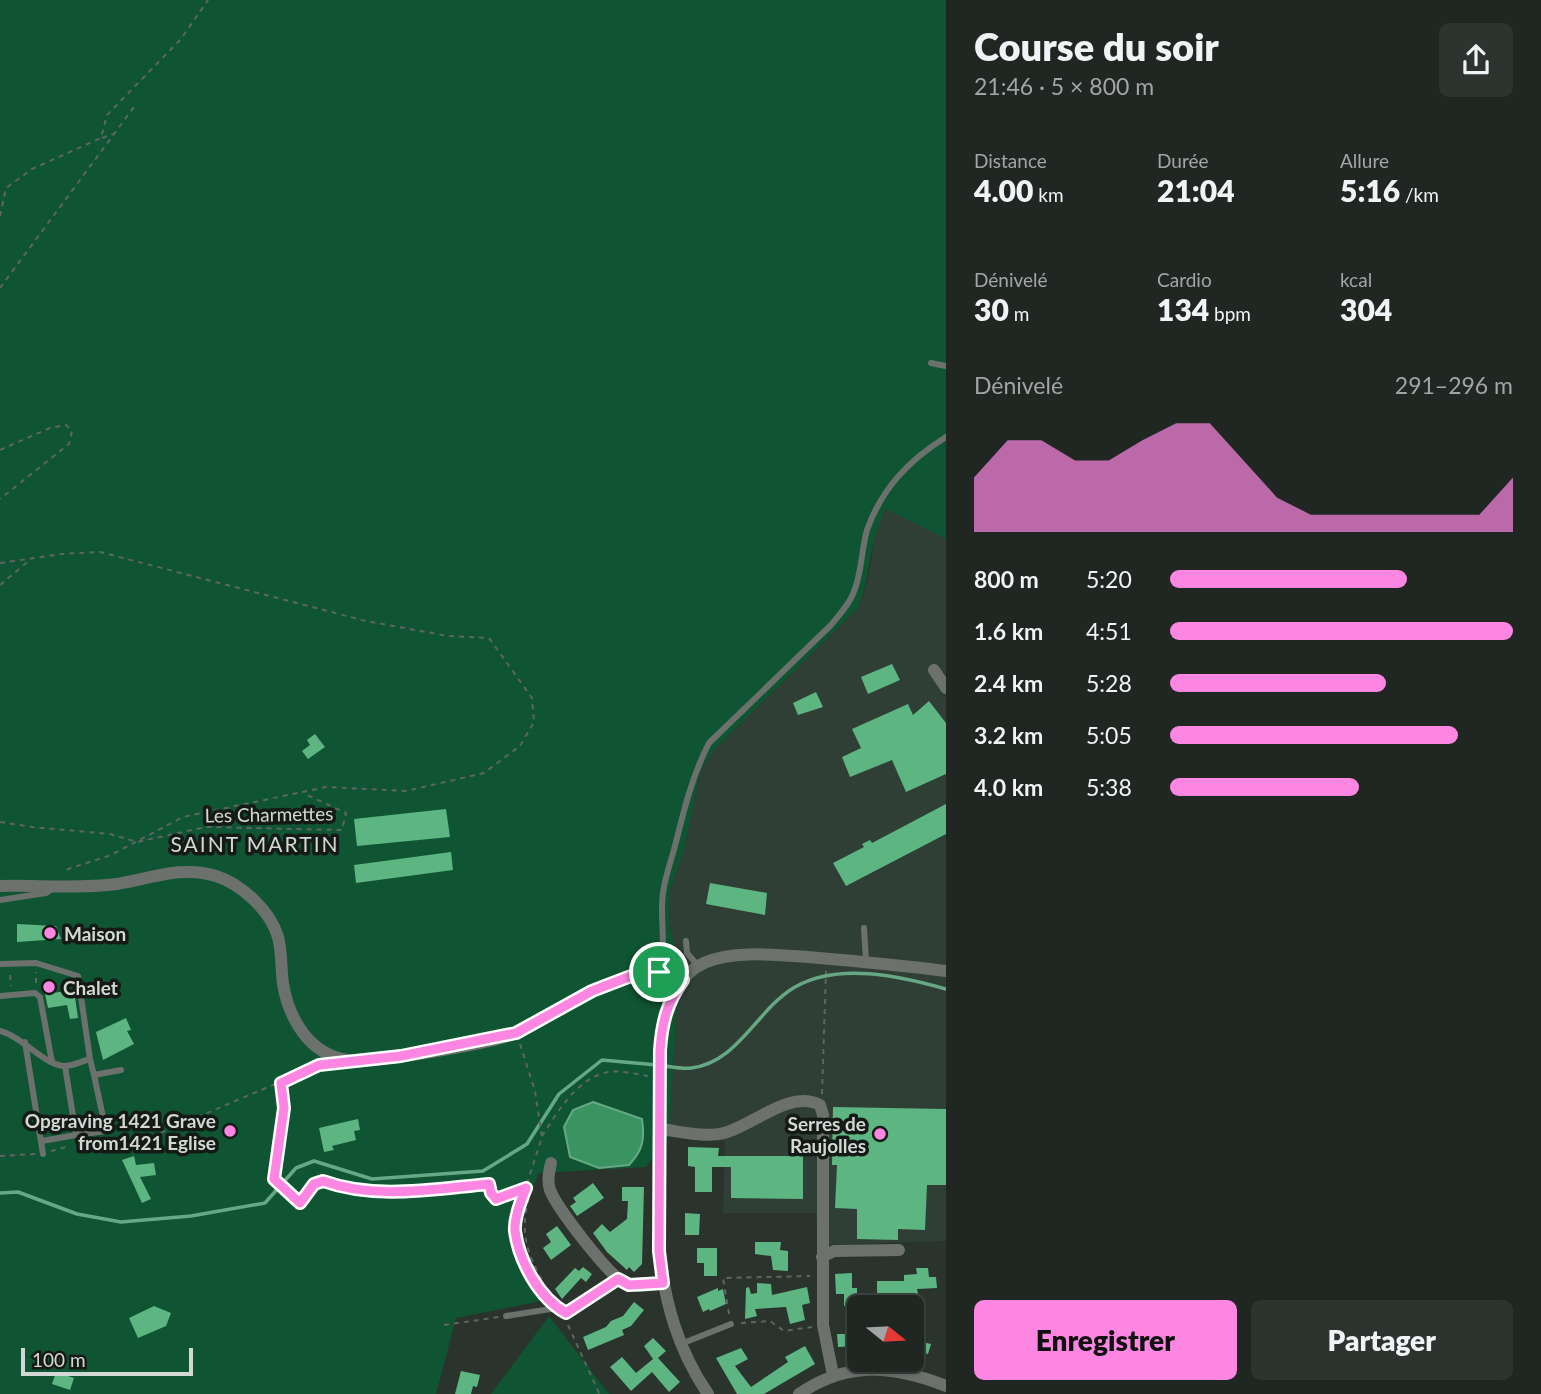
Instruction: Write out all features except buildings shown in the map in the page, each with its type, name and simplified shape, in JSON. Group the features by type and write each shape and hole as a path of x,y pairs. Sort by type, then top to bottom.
{"street":[{"path":"934,670 946,688"},
{"path":"0,886 115,884 163,873 200,872 236,884 262,909 278,936 284,987 296,1025 316,1048 347,1060 401,1056 516,1033 592,991 631,976 683,980"},
{"path":"708,1394 681,1344 663,1283 659,1251 660,1050 663,1019 670,999 683,980 699,967 721,956 746,952 866,961 946,971"},
{"path":"652,978 670,999"},
{"path":"660,1129 724,1133 758,1116 799,1101 811,1101 820,1105 823,1115 823,1325 833,1375"},
{"path":"551,1163 548,1175 550,1190 580,1234 618,1279 629,1285 663,1283"},
{"path":"822,1257 834,1251 899,1250"},
{"path":"562,1310 618,1279"},
{"path":"799,1394 833,1375 864,1368 899,1371 946,1386"}],"lane":[{"path":"931,363 946,366"},
{"path":"652,978 665,947 660,921 663,890 693,779 709,743 831,625 845,608 854,593 867,533 878,504 897,475 946,437"},
{"path":"0,900 46,893 61,884"},
{"path":"864,928 866,961"},
{"path":"686,942 687,953 699,967"},
{"path":"0,964 36,963 78,976 90,1059 106,1131 42,1142"},
{"path":"0,996 35,993 40,997 52,1062"},
{"path":"0,1031 24,1042 52,1062 65,1066 90,1059"},
{"path":"24,1042 43,1154"},
{"path":"65,1066 76,1135"},
{"path":"94,1075 121,1070"},
{"path":"506,1316 562,1310"},
{"path":"681,1344 731,1324"}],"path":[{"path":"101,138 107,115 181,39 208,0"},
{"path":"0,288 134,107"},
{"path":"0,216 6,188 32,169 113,134"},
{"path":"0,450 50,428 66,425 72,431 69,444 0,499"},
{"path":"0,563 100,552 366,621 448,636 489,638 532,698 534,722 520,746 484,774 406,791 326,787 183,817 111,855 68,869 61,884"},
{"path":"0,585 31,558"},
{"name":"Les Charmettes","path":"136,842 206,827 342,830 346,813 309,798 304,793"},
{"path":"0,822 32,828 110,834 136,842"},
{"path":"10,963 11,995"},
{"path":"35,993 36,963"},
{"path":"820,1105 824,1088 826,972"},
{"path":"516,1033 535,1091 542,1137"},
{"path":"110,1139 144,1140 319,1065 347,1060"},
{"path":"562,1310 532,1281 515,1230 542,1137 562,1106 582,1086 605,1072 660,1078"},
{"path":"281,1083 284,1108 275,1180 300,1203 314,1184 323,1181 348,1190 363,1189 383,1193 489,1184 496,1199 532,1188 523,1219 524,1240 539,1277 562,1310 599,1392 604,1394"},
{"path":"0,1156 43,1154 73,1145"},
{"path":"822,1275 723,1278 731,1324 771,1321 784,1331 823,1325"},
{"path":"444,1325 506,1316"}],"shaded area":[{"path":"0,0 946,0 946,539 886,509 873,545 859,607 714,750 700,772 684,850 670,890 669,923 675,950 680,954 669,1137 646,1167 539,1173 525,1208 518,1239 524,1269 547,1300 456,1318 436,1394 0,1394"},
{"path":"886,509 946,539 946,1241 822,1245 815,1213 723,1213 725,1141 669,1137 680,954 675,950 669,923 670,890 684,849 700,772 714,750 859,607 867,583 877,527"},
{"path":"593,1102 642,1119 642,1144 629,1165 599,1168 570,1157 564,1127 573,1110"},
{"path":"549,1316 609,1394 491,1394"}],"waterway":[{"path":"665,1066 691,1068 722,1056 735,1046 769,1008 795,987 812,979 850,973 869,974 946,989"},
{"path":"0,1193 18,1192 77,1214 121,1222 191,1216 265,1203 296,1168 314,1161 372,1179 483,1171 527,1144 559,1094 602,1060 657,1065"}],"place":[{"name":"Maison","path":"50,933"},
{"name":"Chalet","path":"49,987"},
{"name":"Opgraving 1421 Grave from1421 Eglise","path":"230,1131"},
{"name":"Serres de Raujolles","path":"880,1134"}],"district":[{"name":"SAINT MARTIN","path":"255,843"}],"route":[{"path":"659,972 683,980 670,999 663,1019 660,1050 659,1251 663,1283 629,1285 618,1279 566,1313 557,1308 532,1281 515,1230 526,1188 496,1199 489,1184 383,1193 363,1189 348,1190 323,1181 314,1184 300,1203 274,1179 278,1135 284,1108 281,1083 319,1065 401,1056 516,1033 592,991 631,976 659,972"}]}
